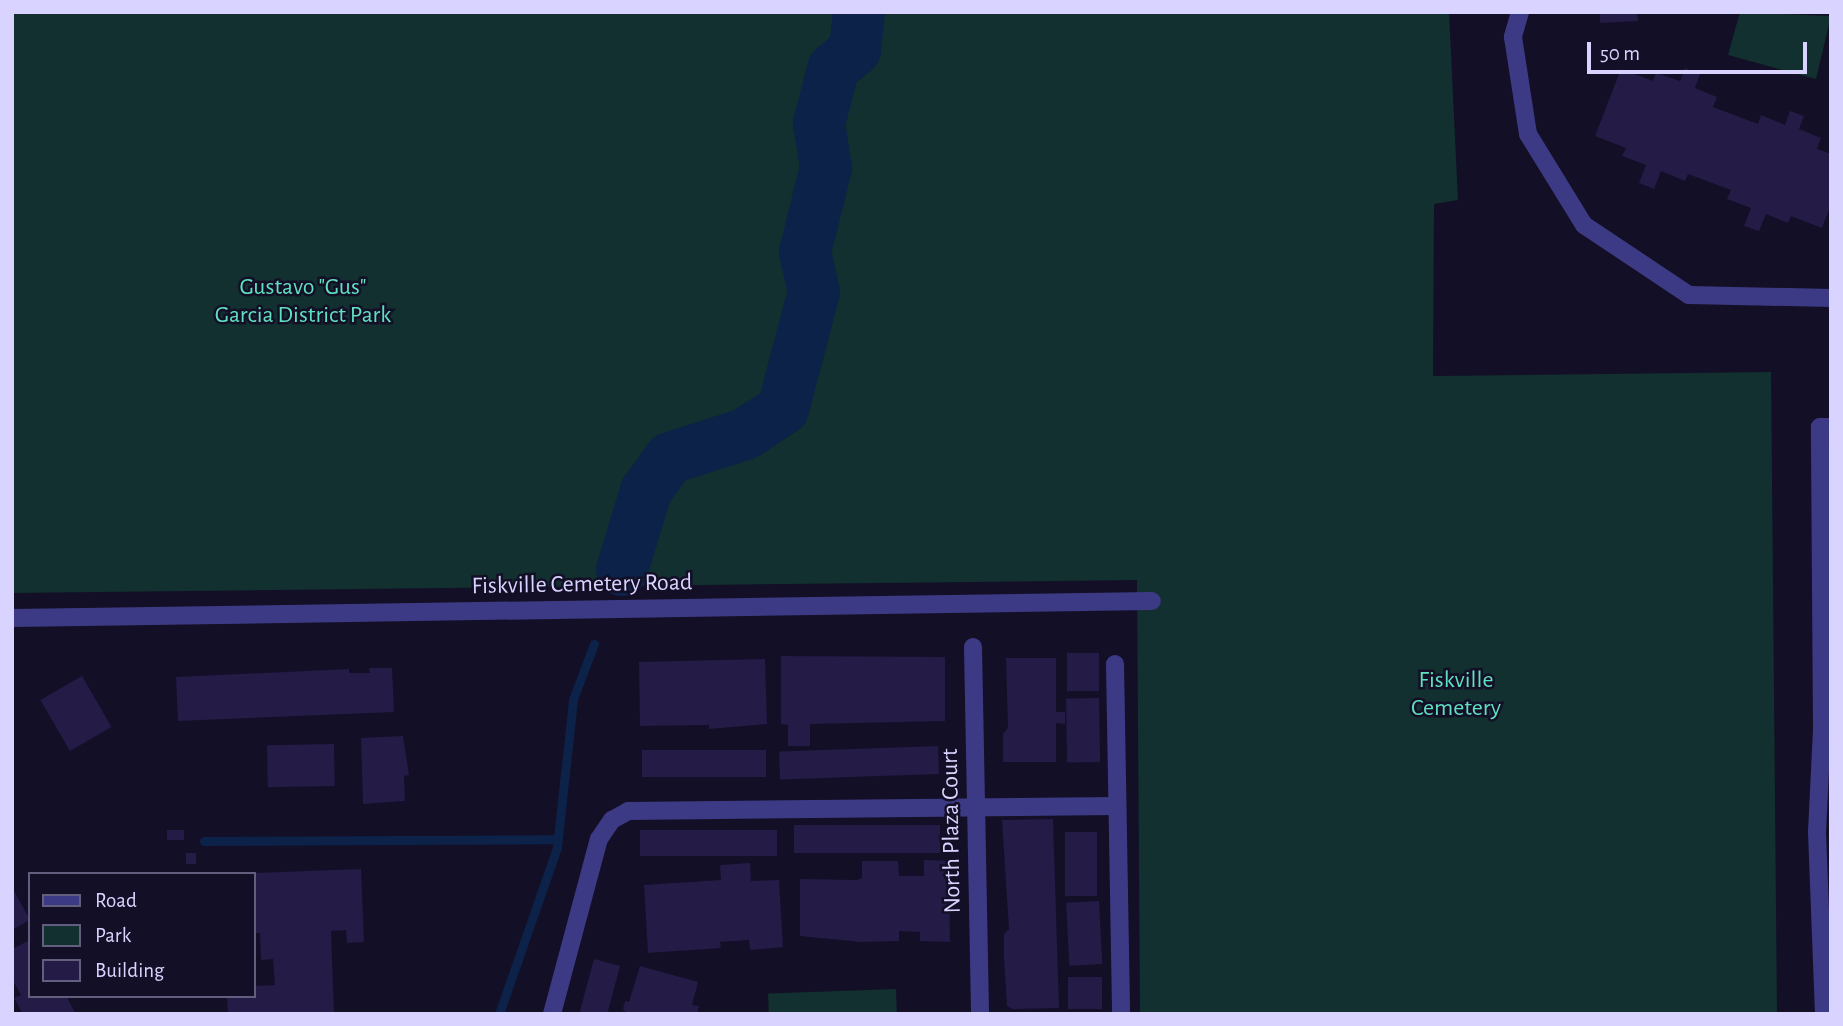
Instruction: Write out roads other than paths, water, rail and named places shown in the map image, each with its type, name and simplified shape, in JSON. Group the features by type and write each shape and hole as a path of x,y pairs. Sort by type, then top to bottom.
{"street":[{"path":"1520,12 1513,37 1528,134 1584,225 1689,295 1831,298"},
{"path":"1824,1014 1817,832 1822,730 1820,427 1831,427"},
{"name":"Fiskville Cemetery Road","path":"12,618 1152,601"},
{"name":"North Plaza Court","path":"973,647 980,1014"},
{"path":"1115,664 1121,1014"},
{"path":"552,1014 599,839 612,820 628,811 1118,806"}],"waterway":[{"path":"622,570 646,491 670,458 745,434 783,409 814,292 805,252 826,168 819,124 833,69 855,50 859,12"},
{"path":"499,1014 557,847 573,699 594,644"},
{"path":"204,841 558,839"}],"park label":[{"name":"Gustavo \"Gus\" Garcia District Park","path":"303,302"},
{"name":"Fiskville Cemetery","path":"1456,695"}]}
